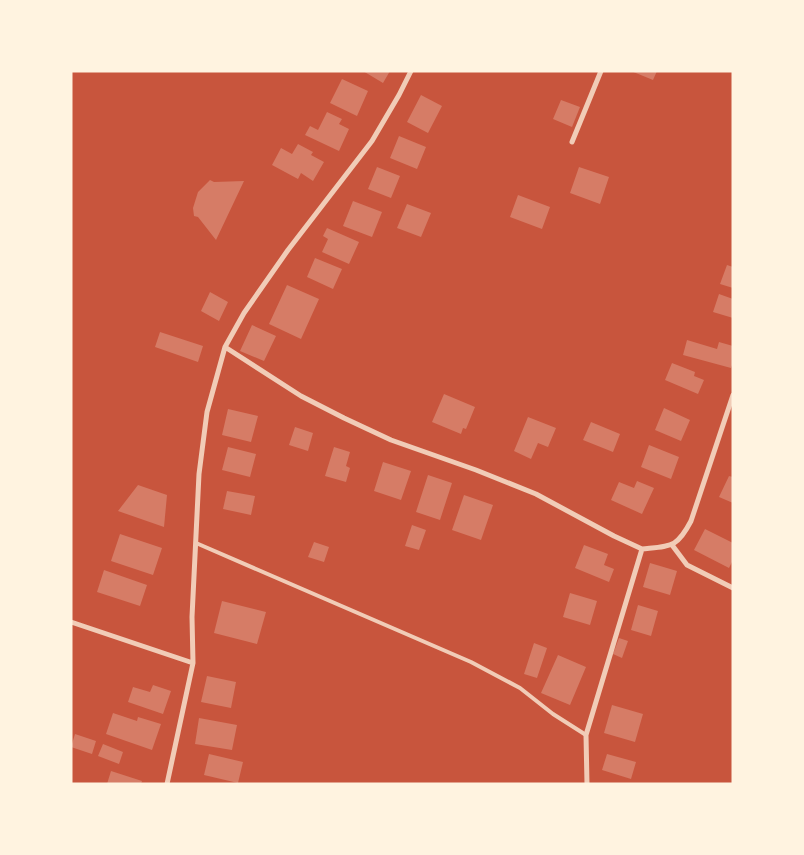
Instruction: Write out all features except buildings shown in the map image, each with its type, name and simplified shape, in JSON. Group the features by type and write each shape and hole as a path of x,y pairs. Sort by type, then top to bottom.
{"street":[{"path":"167,784 193,663 192,617 199,474 206,412 225,347 244,313 288,250 372,141 411,71"},
{"path":"572,142 601,71"},
{"path":"225,347 302,396 344,418 391,440 536,494 642,549 672,545 684,535 691,521 733,395"},
{"path":"672,545 687,565 733,588"},
{"path":"587,784 586,735 642,549"},
{"path":"71,622 193,663"}],"lane":[{"path":"196,543 471,662 520,688 553,714 586,735"}]}
